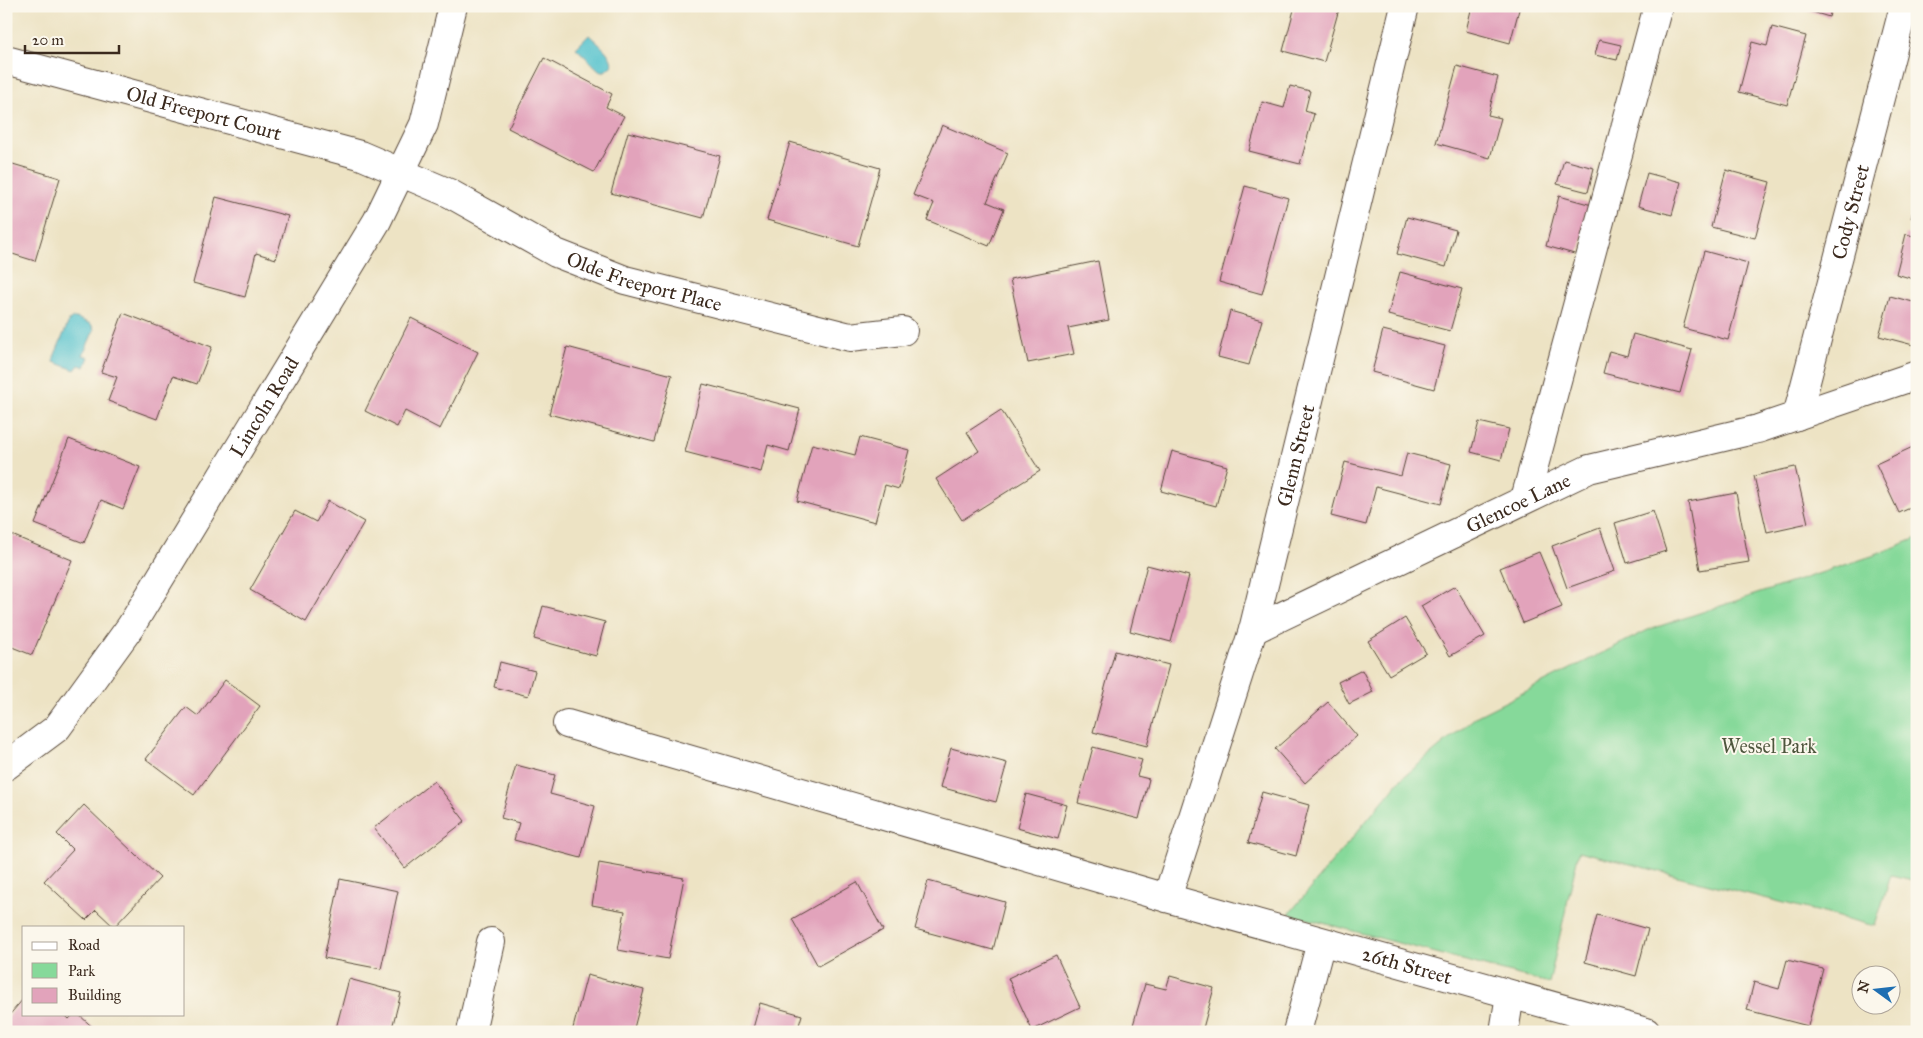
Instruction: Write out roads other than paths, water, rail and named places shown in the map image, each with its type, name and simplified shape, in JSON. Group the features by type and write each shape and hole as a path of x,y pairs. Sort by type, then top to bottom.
{"street":[{"name":"Lincoln Road","path":"6,766 57,728 131,626 377,221 424,124 453,6"},
{"name":"Glenn Street","path":"1167,898 1253,630 1405,6"},
{"path":"1525,500 1658,6"},
{"name":"Cody Street","path":"1797,416 1904,6"},
{"name":"Old Freeport Court","path":"6,60 360,155 401,172"},
{"name":"Olde Freeport Place","path":"401,172 449,193 556,253 625,280 850,337 903,331"},
{"name":"Glencoe Lane","path":"1253,630 1589,468 1758,429 1917,375"},
{"name":"26th Street","path":"567,724 1321,942 1646,1032"},
{"path":"471,1032 491,942"},
{"path":"1297,1032 1321,942"},
{"path":"1504,1032 1510,995"}],"water":[{"path":"589,35 610,56 612,65 605,71 600,71 576,48"},
{"path":"73,318 91,324 94,330 83,355 89,357 85,367 79,365 75,370 54,362 54,357 69,321"}],"park label":[{"name":"Wessel Park","path":"1769,746"}]}
